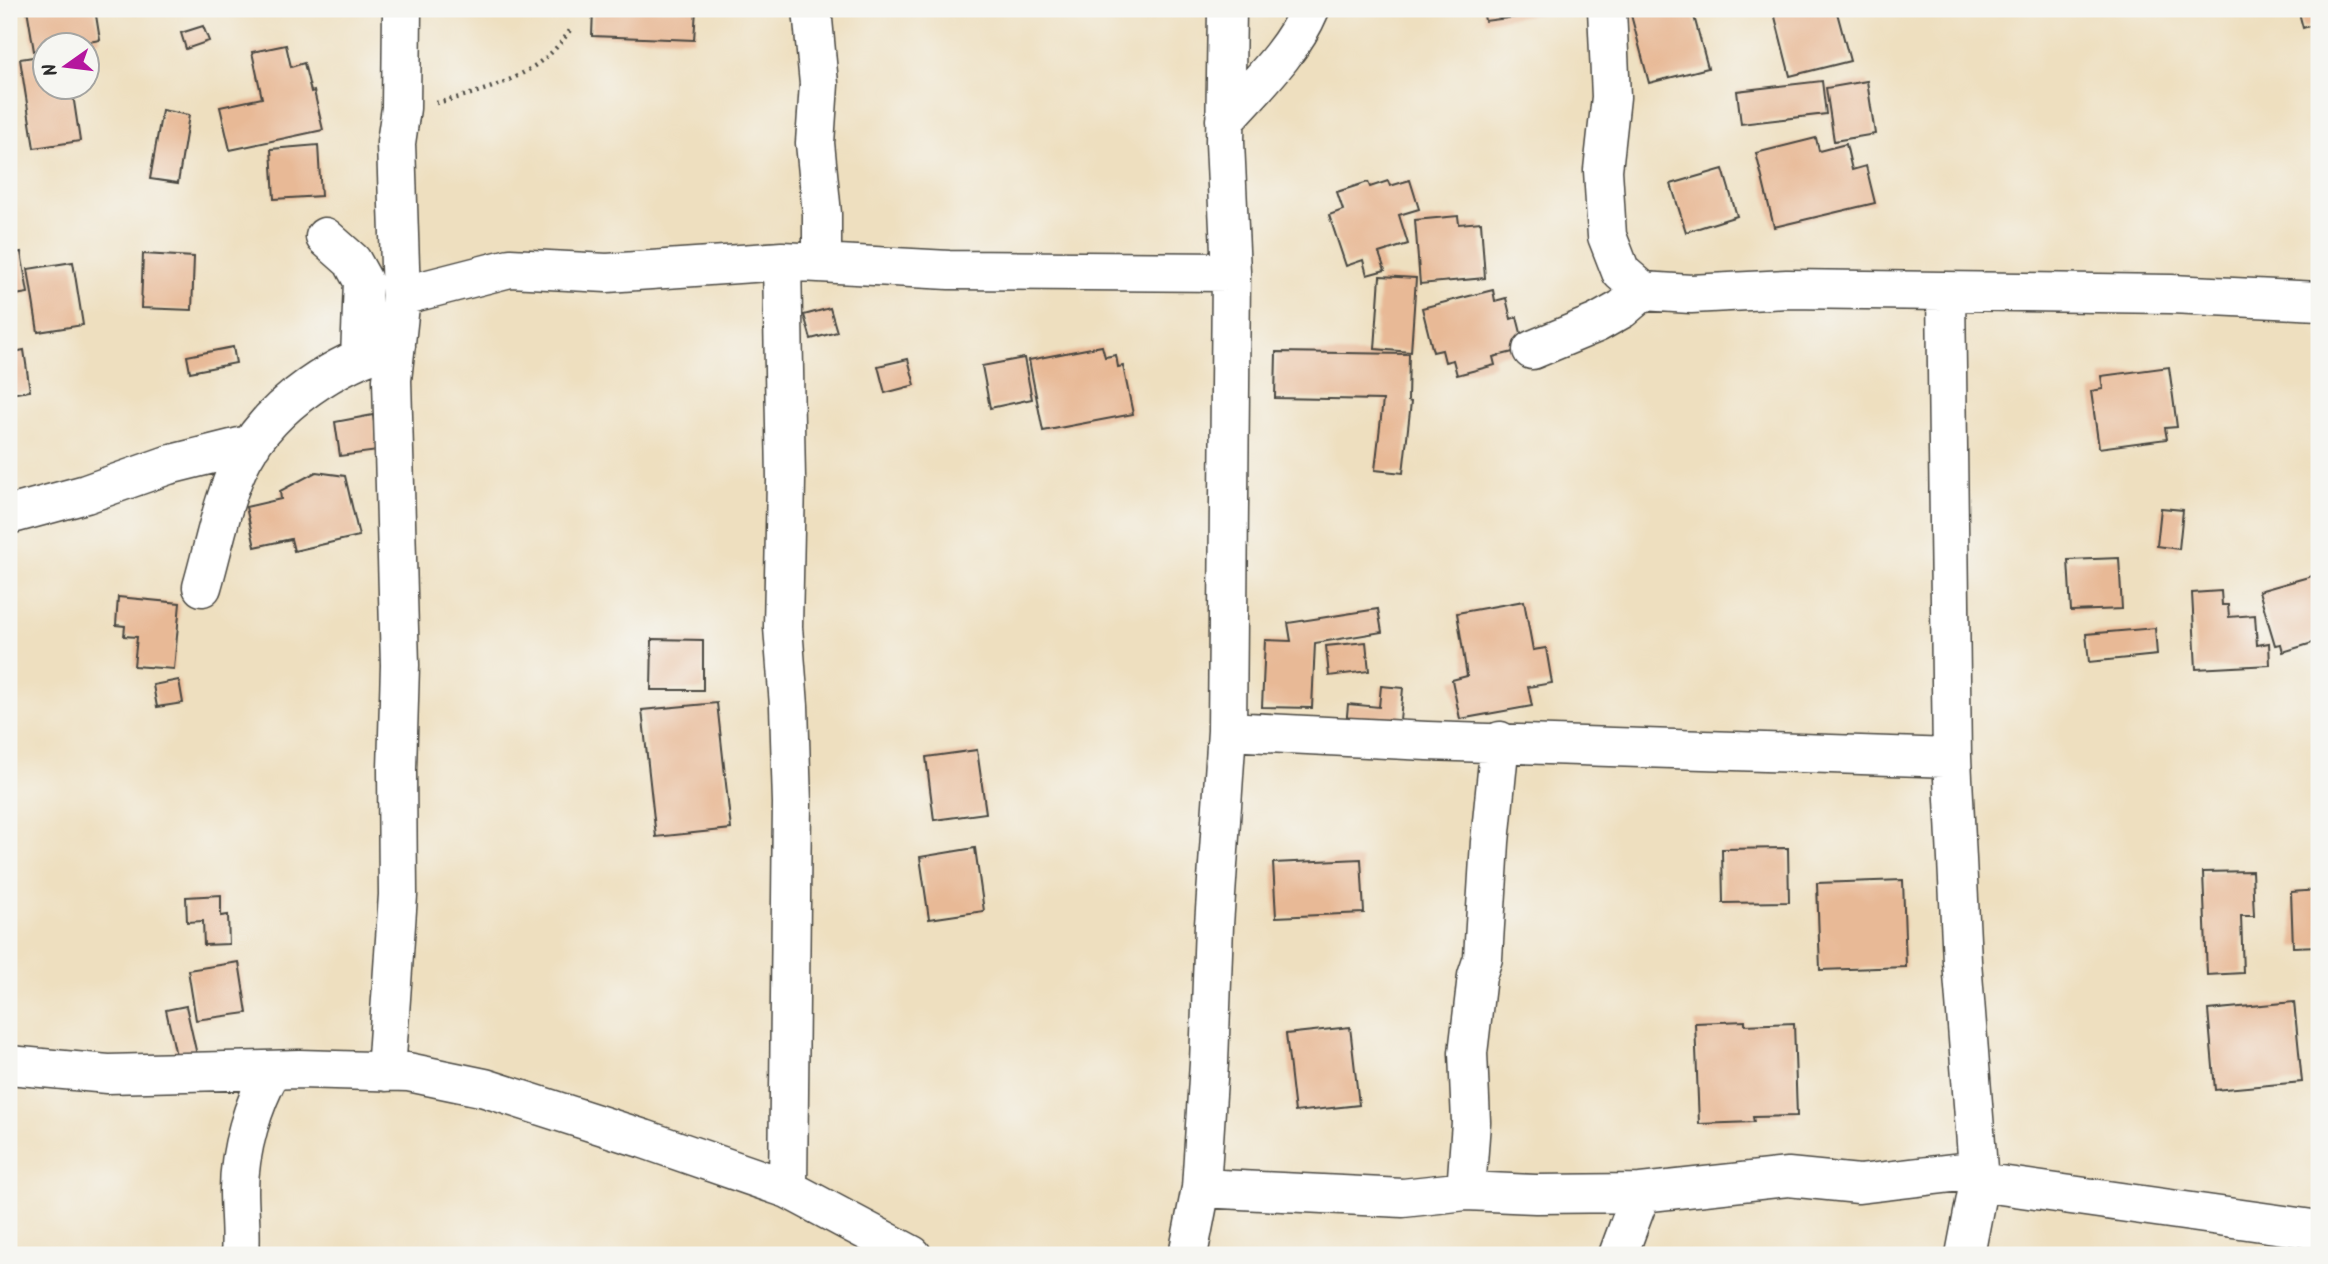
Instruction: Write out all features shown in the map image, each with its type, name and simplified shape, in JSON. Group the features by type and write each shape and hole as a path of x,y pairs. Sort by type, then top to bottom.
{"street":[{"path":"386,1072 398,895 400,665 392,380 401,296 396,142 401,108 402,9"},
{"path":"812,9 819,85 815,143 822,214 821,263"},
{"path":"1188,1255 1201,1188 1227,732 1231,272 1225,120 1227,9"},
{"path":"1225,120 1291,44 1303,27 1310,9"},
{"path":"1606,9 1611,97 1603,170 1607,236 1621,272 1643,291 1691,294 1787,289 2171,294 2319,301"},
{"path":"325,237 352,261 363,281 360,358"},
{"path":"401,296 510,268 607,273 782,261 949,270 1231,272"},
{"path":"782,261 786,480 783,626 792,803 788,1189"},
{"path":"1531,350 1597,323 1622,309 1643,291"},
{"path":"1946,292 1952,758 1962,961 1979,1182 1965,1255"},
{"path":"202,587 230,490 243,459 263,429 312,383 360,358 396,345"},
{"path":"9,515 86,495 167,465 252,444"},
{"path":"1227,732 1952,758"},
{"path":"1466,1191 1471,1122 1468,1053 1478,976 1483,958 1500,741"},
{"path":"9,1065 108,1074 272,1070 408,1072 485,1088 788,1189 912,1255"},
{"path":"240,1255 239,1188 245,1145 260,1091 272,1070"},
{"path":"1201,1188 1404,1198 1466,1191 1536,1194 1641,1193 1788,1177 1859,1184 1961,1172 1979,1182 2319,1230"},
{"path":"1618,1255 1641,1193"}],"path":[{"path":"401,108 429,105 480,93 512,80 563,42 572,27"}],"building":[{"path":"27,9 95,9 99,32 32,32 32,39"},
{"path":"593,9 696,9 694,40 592,36"},
{"path":"1483,9 1554,9 1555,12 1485,21"},
{"path":"1655,9 1692,9 1708,68 1649,83 1631,15"},
{"path":"1773,9 1836,9 1850,61 1790,76"},
{"path":"2298,9 2319,9 2319,23 2303,28"},
{"path":"203,26 209,41 186,49 181,33"},
{"path":"286,45 291,67 304,63 323,130 230,150 220,107 262,98 252,52"},
{"path":"32,57 32,102 74,102 80,141 34,148 20,59"},
{"path":"1822,81 1826,114 1741,124 1737,91"},
{"path":"1867,81 1875,134 1834,141 1826,88"},
{"path":"162,110 189,115 178,183 150,179"},
{"path":"1816,138 1819,151 1846,144 1852,170 1866,166 1875,203 1774,227 1756,153"},
{"path":"318,145 321,196 274,199 271,149"},
{"path":"1723,169 1737,216 1686,232 1671,184"},
{"path":"1410,180 1419,209 1399,215 1408,244 1379,253 1385,270 1367,275 1363,260 1346,266 1329,215 1343,210 1337,192 1368,182 1370,187 1388,181 1390,186"},
{"path":"1458,216 1459,224 1481,222 1485,278 1420,284 1415,220"},
{"path":"21,252 28,293 9,296 9,254"},
{"path":"143,254 194,257 192,310 141,308"},
{"path":"73,262 83,325 38,332 28,269"},
{"path":"1380,276 1416,278 1411,352 1375,349"},
{"path":"1493,290 1495,301 1506,298 1511,319 1517,317 1525,349 1493,357 1495,365 1457,375 1453,360 1445,362 1442,350 1433,352 1422,308"},
{"path":"830,308 837,332 811,339 804,315"},
{"path":"1102,346 1105,357 1116,355 1118,367 1123,366 1133,414 1043,431 1029,360"},
{"path":"233,347 236,363 190,372 187,356"},
{"path":"24,350 30,391 9,394 9,353"},
{"path":"1276,352 1409,354 1408,401 1411,402 1403,473 1375,470 1383,400 1275,398"},
{"path":"1024,358 1032,399 990,408 982,366"},
{"path":"908,359 915,385 885,393 878,366"},
{"path":"2169,367 2177,427 2165,428 2167,439 2099,448 2091,391 2103,389 2101,376"},
{"path":"373,415 378,451 340,456 335,422"},
{"path":"316,472 345,476 359,536 294,551 291,539 255,547 246,507 281,499 280,491"},
{"path":"2161,508 2183,510 2179,549 2157,546"},
{"path":"2119,558 2122,609 2071,611 2068,560"},
{"path":"2319,574 2319,641 2283,652 2281,644 2275,645 2259,591"},
{"path":"2221,591 2222,605 2228,605 2229,617 2255,615 2257,645 2269,643 2270,665 2196,669 2192,593"},
{"path":"118,597 180,603 174,669 134,666 137,637 124,636 125,626 116,625"},
{"path":"1524,601 1533,650 1546,648 1552,683 1528,687 1532,706 1460,719 1452,680 1467,676 1457,613"},
{"path":"1378,609 1382,632 1315,643 1312,708 1262,707 1265,640 1291,641 1288,623"},
{"path":"2155,628 2157,655 2089,662 2086,634"},
{"path":"652,639 703,640 703,690 651,690"},
{"path":"1366,642 1369,671 1329,676 1326,646"},
{"path":"179,680 183,703 157,707 153,685"},
{"path":"1381,686 1403,688 1399,731 1346,727 1348,704 1379,707"},
{"path":"717,703 731,829 656,837 642,710"},
{"path":"977,750 986,813 934,820 926,757"},
{"path":"975,848 984,911 929,919 920,857"},
{"path":"1788,848 1789,902 1723,903 1722,849"},
{"path":"1361,859 1364,913 1276,917 1273,863"},
{"path":"2252,871 2254,916 2241,916 2243,973 2207,975 2203,872"},
{"path":"1903,880 1906,967 1820,970 1817,883"},
{"path":"2319,890 2319,946 2293,947 2291,892"},
{"path":"221,895 221,916 228,915 229,944 204,945 203,921 187,922 186,897"},
{"path":"239,962 247,1013 196,1020 188,970"},
{"path":"2294,1002 2302,1082 2215,1090 2208,1010"},
{"path":"186,1006 197,1055 177,1060 166,1010"},
{"path":"1745,1021 1745,1025 1794,1023 1797,1116 1753,1117 1754,1122 1699,1124 1695,1023"},
{"path":"1350,1027 1359,1105 1295,1112 1286,1034"}]}
